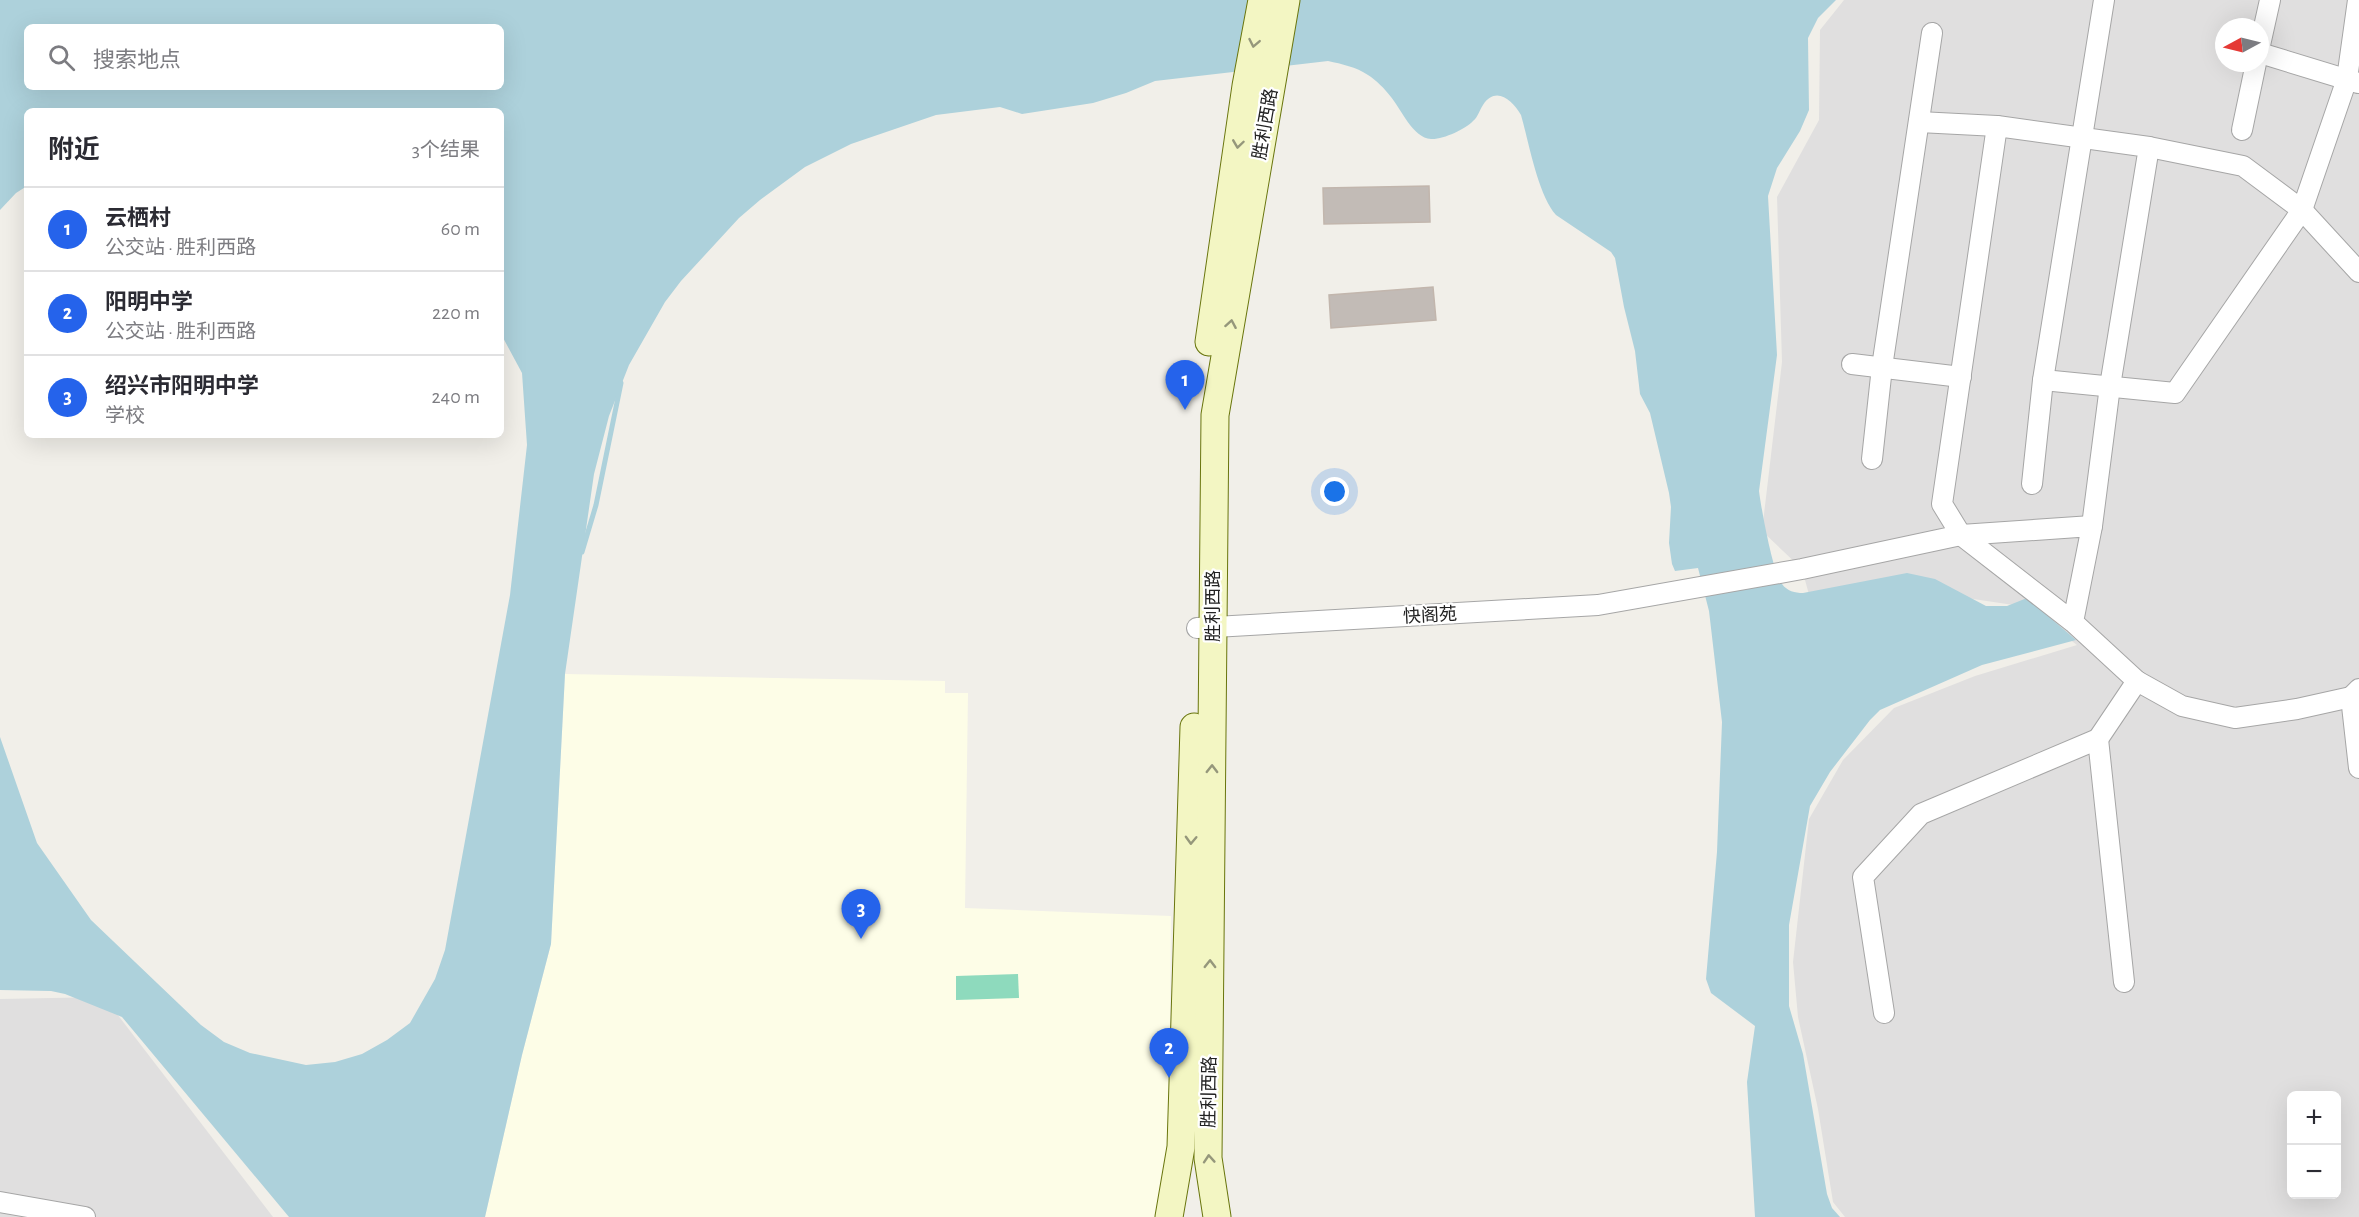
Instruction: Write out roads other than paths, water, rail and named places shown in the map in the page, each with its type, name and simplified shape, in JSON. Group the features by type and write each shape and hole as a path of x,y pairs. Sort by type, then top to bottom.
{"main road":[{"name":"胜利西路","path":"1169,1217 1181,1147 1215,415 1259,85 1262,0"},
{"name":"胜利西路","path":"1259,85 1286,0"},
{"name":"胜利西路","path":"1205,628 1208,1158 1217,1217"}],"street":[{"path":"2032,484 2043,380 2080,138 2104,0"},
{"path":"2266,18 2270,0"},
{"path":"2043,380 2175,393 2302,210 2353,81 2358,0"},
{"path":"1872,459 1882,367 1932,33"},
{"path":"2269,56 2353,81"},
{"path":"2242,130 2254,72"},
{"path":"1919,122 1997,126 2149,147 2243,166 2302,210 2359,272"},
{"path":"1997,126 1942,504 1961,535 2073,622 2137,681 2182,706 2235,718 2296,709 2355,693 2359,768"},
{"path":"2073,622 2092,526 2110,386 2149,147"},
{"path":"1852,364 1961,377"},
{"name":"快阁苑","path":"1205,628 1598,605 1802,569 1961,535 2092,526"},
{"path":"1884,1013 1863,877 1921,814 2098,739 2137,681"},
{"path":"2098,739 2124,982"},
{"path":"0,1202 85,1217"}],"water":[{"path":"0,0 1836,0 1818,18 1808,38 1809,110 1800,131 1777,168 1768,196 1777,355 1759,491 1775,568 1784,586 1794,592 1803,593 1907,573 1935,579 1986,606 2007,606 2027,598 2076,640 1982,665 1880,710 1830,772 1810,806 1789,925 1789,1006 1803,1054 1827,1194 1832,1208 1840,1217 1755,1217 1747,1082 1755,1026 1711,993 1706,979 1717,852 1722,722 1709,611 1698,568 1675,571 1672,564 1669,543 1671,507 1669,493 1650,413 1640,394 1635,351 1615,258 1611,252 1556,215 1550,206 1539,182 1518,110 1504,97 1493,96 1483,105 1475,119 1465,127 1441,138 1431,139 1419,134 1413,128 1389,94 1374,79 1354,68 1328,61 1155,81 1093,103 1022,114 1000,107 936,115 851,144 805,167 760,200 739,218 681,281 665,302 629,365 609,416 594,474 565,674 551,944 522,1055 485,1217 289,1217 122,1017 65,994 51,991 0,990 0,737 37,843 91,920 201,1025 224,1042 250,1053 306,1065 335,1062 362,1054 387,1040 410,1023 435,979 445,950 510,595 527,445 522,373 504,340 504,108 24,108 24,188 0,210"}],"waterway":[{"path":"582,552 596,505 621,383"}],"place":[{"name":"云栖村","path":"1185,410"},
{"name":"绍兴市阳明中学","path":"861,939"},
{"name":"阳明中学","path":"1169,1078"}]}
